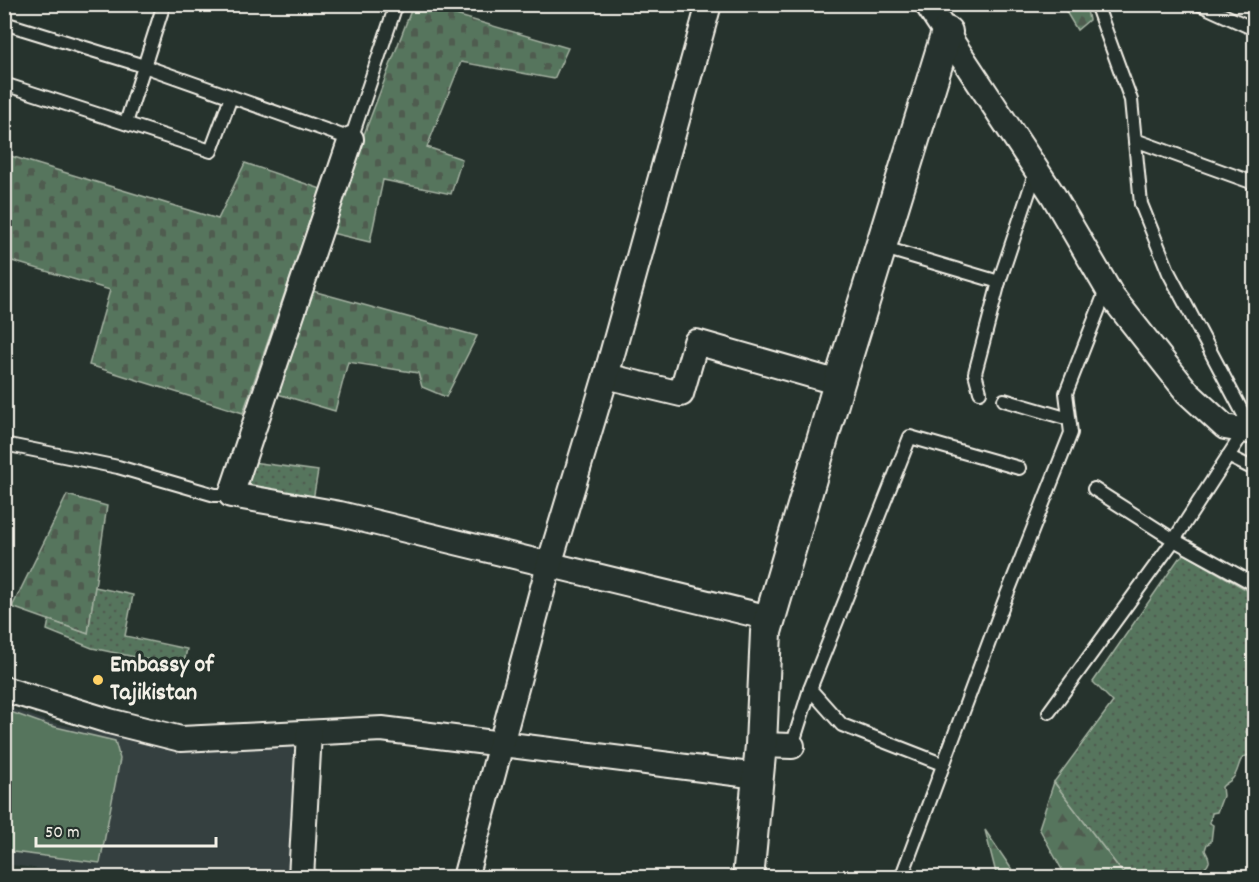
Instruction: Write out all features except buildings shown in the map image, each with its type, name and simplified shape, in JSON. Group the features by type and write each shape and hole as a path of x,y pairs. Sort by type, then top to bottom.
{"street":[{"path":"465,878 549,565 606,376 709,4"},
{"path":"927,4 1036,170 1113,298 1188,393 1225,428 1250,431"},
{"path":"748,878 761,745 766,632 946,32"},
{"path":"351,140 231,495 340,514 770,618"},
{"path":"606,376 681,394 696,342 839,383"},
{"path":"4,689 109,721 181,739 382,729 758,776"},
{"path":"301,878 309,733"},
{"path":"761,745 792,746"}],"lane":[{"path":"126,123 164,4"},
{"path":"4,23 144,66 351,140 395,8 387,4"},
{"path":"1049,712 1174,540 1228,456 1250,431 1244,415 1169,273 1141,204 1131,100 1096,4"},
{"path":"1199,4 1254,29"},
{"path":"4,84 211,151 231,97"},
{"path":"1135,140 1254,183"},
{"path":"980,392 975,373 999,282 1036,170"},
{"path":"881,247 999,282"},
{"path":"901,878 942,764 1071,433 1066,393 1107,287"},
{"path":"1004,400 1069,419"},
{"path":"792,746 810,689 910,437 1019,468"},
{"path":"4,444 118,467 215,495 231,495"},
{"path":"1228,456 1254,469"},
{"path":"1094,489 1174,540 1254,584"},
{"path":"810,689 842,725 942,764"}],"shaded area":[{"path":"5,706 49,722 184,749 294,743 288,875 286,877 103,878 5,864"}],"green space":[{"path":"413,5 422,5 568,48 554,79 461,62 427,147 462,159 451,194 383,180 370,242 327,232"},
{"path":"1062,5 1086,5 1089,20 1077,30"},
{"path":"4,154 218,219 245,163 321,189 243,413 89,365 110,290 5,259"},
{"path":"309,290 477,336 446,397 422,387 418,373 348,362 335,411 271,392"},
{"path":"252,462 318,471 313,500 244,489"},
{"path":"67,495 107,506 88,634 12,607"},
{"path":"1185,554 1254,594 1254,720 1248,725 1246,732 1252,741 1250,755 1242,759 1235,776 1222,787 1223,796 1217,812 1212,813 1211,842 1207,844 1205,850 1209,862 1204,868 1185,876 1126,877 1054,782 1113,702 1093,682 1179,558"},
{"path":"95,587 133,595 125,636 187,649 183,667 92,648 47,630 49,620 88,634"},
{"path":"5,710 47,725 115,741 120,759 100,863 5,851"},
{"path":"1054,782 1126,877 1066,877 1039,828"},
{"path":"985,830 1017,877 997,877"}],"place":[{"name":"Embassy of Tajikistan","path":"98,680"}]}
